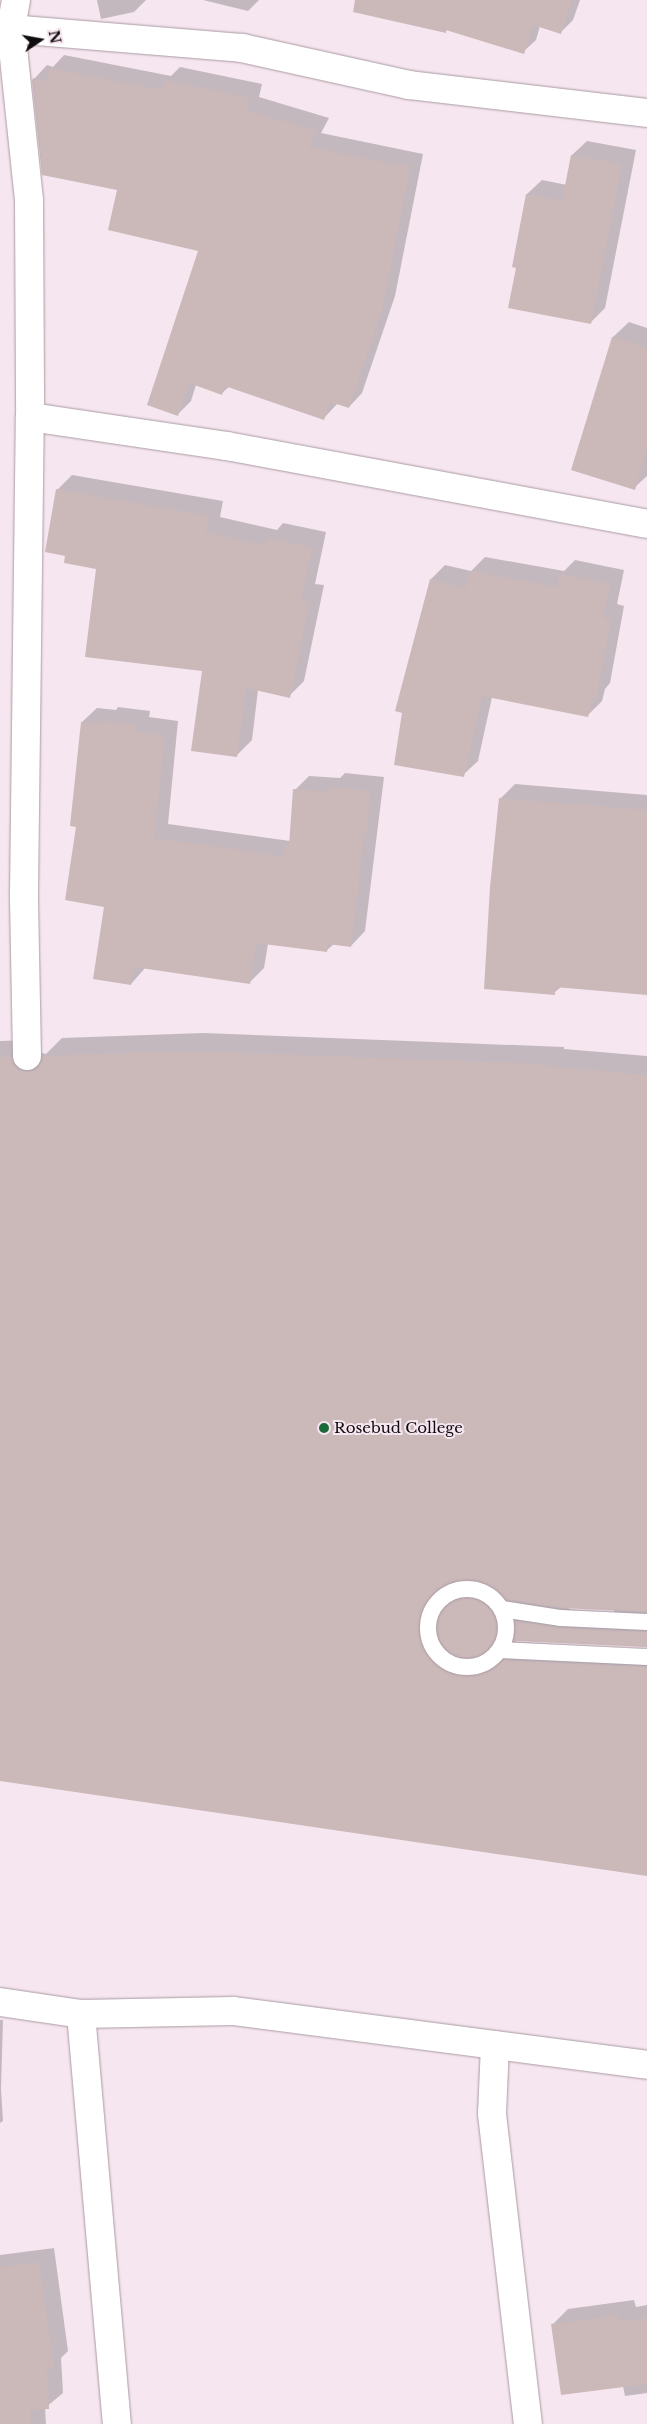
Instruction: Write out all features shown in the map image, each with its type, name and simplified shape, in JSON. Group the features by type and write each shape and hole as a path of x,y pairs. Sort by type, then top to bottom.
{"street":[{"path":"16,0 12,29 29,200 30,417 24,893 27,1056"},
{"path":"12,29 242,48 409,85 647,113"},
{"path":"30,417 227,446 647,524"},
{"path":"0,2002 81,2014 233,2011 647,2065"},
{"path":"81,2014 117,2424"},
{"path":"495,2045 492,2114 528,2424"}],"lane":[{"path":"468,1588 488,1594 502,1609 506,1623 505,1637 500,1650 484,1664 464,1668 445,1661 431,1646 426,1626 433,1606 448,1592 468,1588"},
{"path":"502,1609 561,1618 647,1622"},
{"path":"500,1650 647,1657"}],"building":[{"path":"355,0 572,0 561,34 533,25 524,54 446,30 446,33 353,12"},
{"path":"49,68 163,90 165,80 249,98 247,110 316,131 309,147 410,167 382,310 349,408 330,402 324,420 225,386 222,395 189,383 178,416 147,405 198,251 108,230 117,190 42,175 32,81 33,78 47,82"},
{"path":"571,155 622,164 591,324 508,308 516,268 512,267 526,194 562,201"},
{"path":"612,337 647,348 647,450 635,490 571,470"},
{"path":"56,489 209,516 206,532 265,545 267,538 312,547 301,598 310,600 290,698 246,688 237,757 191,751 202,671 85,657 96,569 64,563 65,556 45,552"},
{"path":"470,571 557,587 559,574 610,584 603,618 611,620 596,699 592,698 588,717 482,696 464,777 394,765 402,713 395,711 430,579 466,588"},
{"path":"102,721 136,725 135,731 165,735 154,838 283,856 285,845 289,846 293,789 329,792 330,787 370,791 367,834 364,834 351,947 328,944 327,952 256,943 250,984 134,967 131,985 93,979 104,907 65,900 76,827 70,826 81,722 102,724"},
{"path":"499,798 647,810 647,995 555,987 555,995 484,989 490,887"},
{"name":"Rosebud College","path":"184,1051 546,1064 546,1066 647,1075 647,1612 562,1608 504,1599 495,1602 492,1608 495,1616 500,1619 560,1628 647,1632 647,1647 500,1640 492,1644 490,1650 494,1658 500,1660 647,1667 647,1876 0,1781 0,1057 12,1057 14,1064 19,1069 28,1072 35,1070 43,1056"},
{"path":"39,2262 54,2367 47,2368 49,2409 30,2410 31,2424 0,2424 0,2267"},
{"path":"618,2315 620,2322 647,2318 647,2384 561,2395 551,2324"}],"place":[{"name":"Rosebud College","path":"324,1428"}]}
